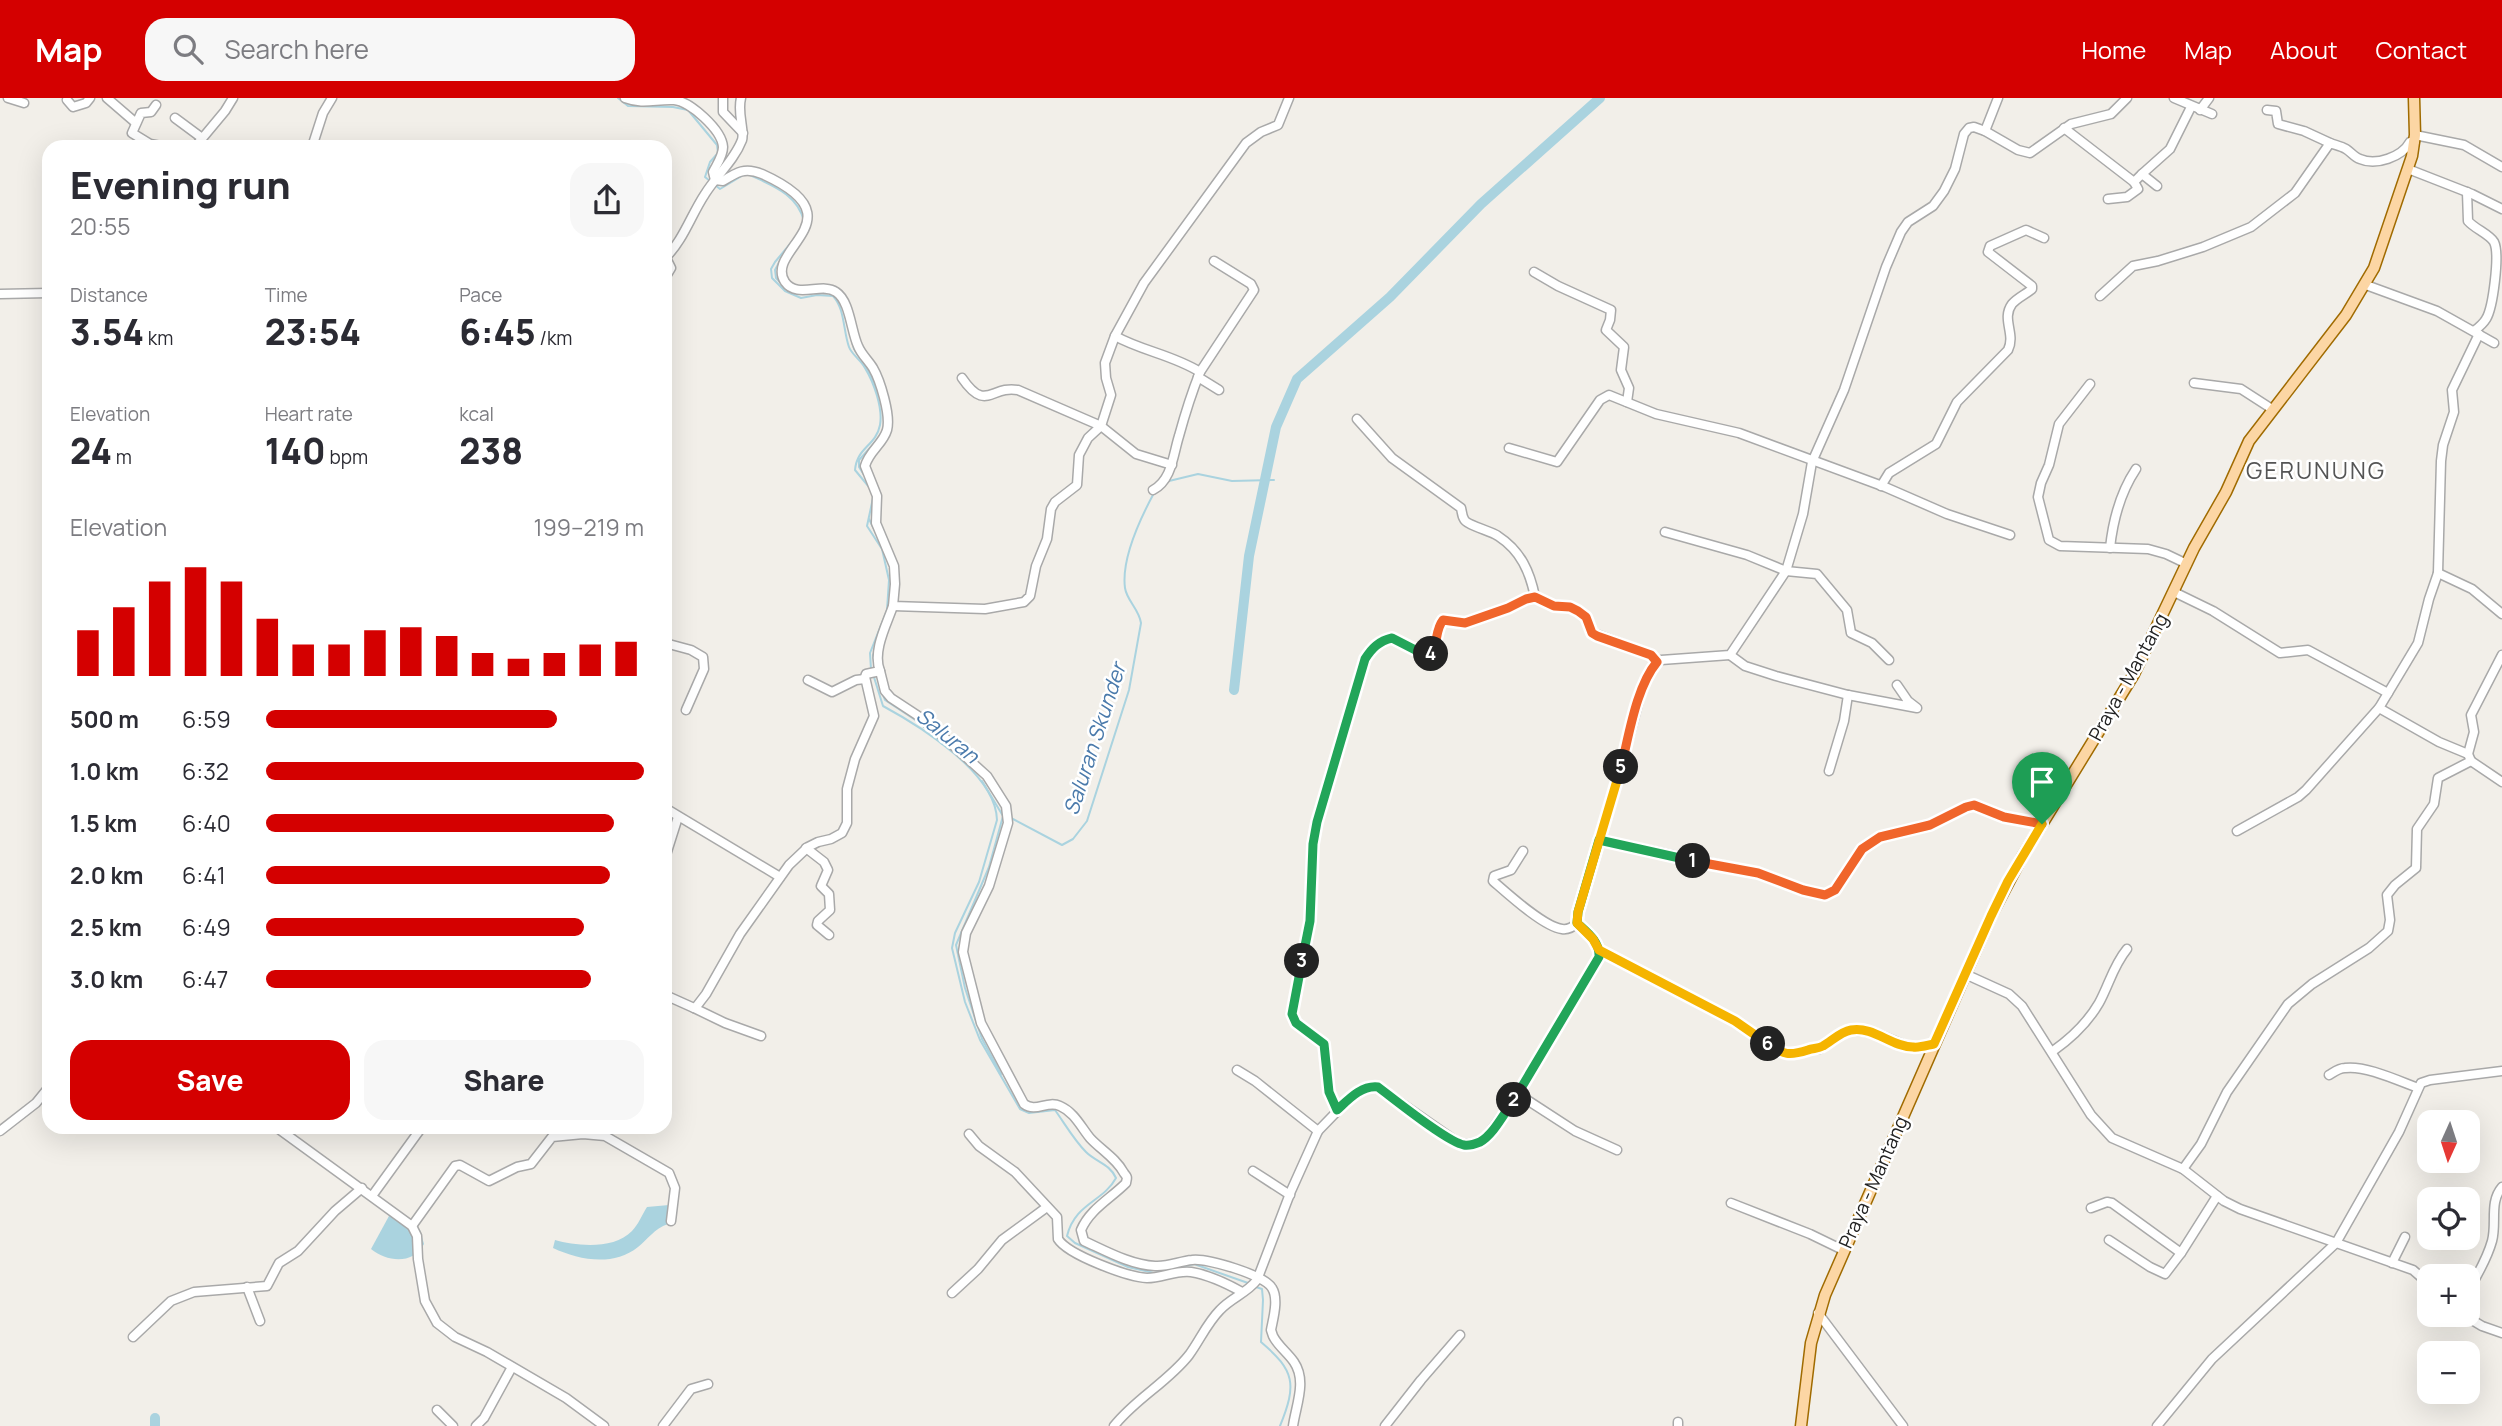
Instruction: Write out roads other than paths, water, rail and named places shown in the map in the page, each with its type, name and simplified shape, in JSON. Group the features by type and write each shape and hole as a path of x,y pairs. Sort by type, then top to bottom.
{"main road":[{"name":"Praya - Mantang","path":"1801,1426 1811,1343 1818,1314 1965,974 2008,881 2134,674 2249,441 2366,285 2408,169 2415,138 2414,98"}],"street":[{"path":"8,98 23,103"},
{"path":"67,100 73,107 86,103 90,98"},
{"path":"107,98 136,123"},
{"path":"175,118 202,138 233,98"},
{"path":"314,140 323,113 332,98"},
{"path":"625,98 642,103 674,100 690,105 698,111 722,144 722,153 713,172 715,180"},
{"path":"723,98 723,112 743,133"},
{"path":"672,250 707,190 734,155 743,133 739,118 741,98"},
{"path":"1985,131 1998,98"},
{"path":"1730,655 1786,571 1803,514 1812,462 1844,390 1886,267 1901,232 1908,222 1933,206 1944,191 1955,169 1966,130 1975,127 2018,150 2030,153 2064,128 2111,114 2127,98"},
{"path":"2174,98 2212,114"},
{"path":"2134,182 2171,147 2195,108 2209,98"},
{"path":"893,606 985,609 1027,600 1047,538 1051,509 1055,502 1076,485 1079,455 1088,438 1101,426 1111,395 1105,363 1115,336 1151,273 1246,143 1261,132 1278,125 1286,100"},
{"path":"143,140 132,132 141,113 151,112 156,105"},
{"path":"2267,110 2276,110 2278,124 2304,131 2345,148 2358,159 2396,156 2415,138 2464,145 2502,167"},
{"path":"2064,128 2134,182 2138,189 2129,196 2108,199"},
{"path":"2100,296 2133,266 2203,247 2251,227 2295,193 2330,143"},
{"path":"2408,169 2502,209"},
{"path":"715,180 723,181 743,170 752,170 794,192 806,207 806,227 785,261 783,275 787,284 794,289 837,292 850,315 859,349 880,386 887,430 871,452 865,466 877,495 876,523 894,566 895,584 893,606 880,646 879,671 885,691 891,698 926,721 987,776 1006,806 1008,824 989,886 966,933 963,952 981,1023 1024,1104 1029,1108 1054,1104 1070,1112 1092,1140 1115,1160 1126,1175 1126,1183 1085,1220 1080,1230 1084,1241 1121,1257 1152,1266 1194,1259 1211,1262 1271,1285 1275,1294 1271,1330 1299,1373 1299,1401 1293,1426"},
{"path":"2142,174 2157,186"},
{"path":"2237,831 2300,795 2379,708 2418,643 2438,573 2441,461 2443,445 2454,412 2452,390 2486,319 2495,269 2493,240 2468,221 2467,192"},
{"path":"1881,486 1889,473 1936,444 1957,402 2008,350 2011,343 2008,313 2014,301 2032,289 2032,286 1988,252 1990,246 2026,230 2044,239"},
{"path":"1153,489 1160,486 1172,465 1199,374 1254,290 1251,284 1214,261"},
{"path":"1534,272 1611,310 1611,320 1606,330 1624,347 1621,370 1629,388 1627,402"},
{"path":"2366,285 2437,311 2494,343"},
{"path":"0,294 42,293"},
{"path":"1115,336 1175,358 1219,390"},
{"path":"962,379 982,397 993,396 1009,388 1018,390 1101,426 1136,454 1172,465"},
{"path":"2194,383 2241,389 2272,409"},
{"path":"2090,384 2057,428 2041,483 2038,497 2051,542 2060,546 2158,551 2187,564"},
{"path":"1509,448 1557,462 1603,396 1609,395 1656,414 1739,433 1881,486 1947,514 2010,535"},
{"path":"1357,419 1392,458 1461,508 1463,518 1468,524 1489,531 1511,547 1531,575 1535,597"},
{"path":"2110,548 2123,491 2136,469"},
{"path":"1665,532 1747,555 1786,571 1817,574 1847,610 1852,633 1871,643 1889,660"},
{"path":"2438,573 2472,589 2502,614"},
{"path":"2174,592 2213,611 2280,653 2308,650 2388,693"},
{"path":"1337,1110 1329,1092 1324,1044 1296,1023 1292,1009 1310,921 1313,844 1317,822 1365,659 1371,649 1382,640 1392,638 1427,656 1434,650 1437,631 1443,620 1465,623 1535,597 1554,606 1570,607 1578,611 1586,617 1592,633 1651,655 1657,662"},
{"path":"672,645 691,650 703,657 704,669 687,710"},
{"path":"1524,851 1515,866 1494,876 1493,881 1532,912 1561,929 1572,928 1577,923 1639,700 1648,675 1657,662 1730,655 1756,670 1848,695 1917,708 1908,701 1897,685"},
{"path":"2183,1169 2201,1144 2227,1092 2288,1004 2312,984 2369,948 2388,931 2390,920 2387,895 2416,868 2417,829 2434,804 2437,779 2469,758 2474,732 2471,715 2502,655"},
{"path":"808,680 832,692 879,671"},
{"path":"694,1008 706,994 740,934 789,865 806,848 842,833 847,823 847,789 855,759 874,716 866,677"},
{"path":"1829,771 1844,721 1848,695"},
{"path":"2379,708 2469,758 2502,782"},
{"path":"1599,840 1758,873 1803,890 1825,895 1835,890 1862,849 1880,837 1930,825 1966,807 1974,805 2004,817 2042,824"},
{"path":"672,813 780,877"},
{"path":"672,836 678,817"},
{"path":"806,848 824,862 828,870 821,886 829,894 830,909 817,925 829,935"},
{"path":"1577,923 1593,939 1599,950 1735,1021 1780,1052 1796,1054 1815,1049 1852,1030 1876,1034 1915,1048 1934,1044"},
{"path":"2053,1051 2068,1039 2098,1005 2111,974 2127,949"},
{"path":"1114,1426 1183,1361 1217,1312 1246,1291 1258,1278 1318,1131 1337,1110 1368,1087 1378,1087 1460,1144 1478,1143 1488,1136 1518,1094 1561,1019 1595,967 1599,950"},
{"path":"1965,974 2013,996 2028,1013 2053,1051 2091,1115 2109,1136 2183,1169 2217,1196 2240,1209 2417,1274"},
{"path":"672,998 725,1023 761,1036"},
{"path":"2329,1075 2349,1068 2390,1077 2418,1088"},
{"path":"1237,1070 1318,1131"},
{"path":"2157,1426 2212,1359 2336,1243 2399,1132 2421,1083 2502,1071"},
{"path":"1518,1094 1574,1131 1617,1150"},
{"path":"0,1131 42,1096"},
{"path":"286,1134 412,1226 417,1236 423,1292 432,1317 455,1337 566,1398 604,1426"},
{"path":"372,1196 417,1134"},
{"path":"412,1226 455,1166 460,1165 489,1181 517,1167 531,1164 552,1137 573,1134 605,1136 669,1173 675,1188 671,1222"},
{"path":"969,1134 979,1146 1015,1172 1057,1217 1058,1239 1068,1250 1138,1277 1156,1278 1189,1272 1221,1280 1246,1291"},
{"path":"1253,1171 1290,1195"},
{"path":"2480,1269 2490,1249 2494,1234 2495,1201 2502,1187"},
{"path":"133,1337 171,1301 200,1290 267,1286 279,1262 292,1257 335,1211 362,1188"},
{"path":"2109,1240 2164,1274 2181,1253 2217,1196"},
{"path":"2091,1208 2107,1202 2112,1203 2181,1253"},
{"path":"1731,1203 1810,1234 1843,1251"},
{"path":"952,1293 978,1269 1002,1240 1048,1207"},
{"path":"2392,1263 2405,1237"},
{"path":"247,1287 260,1321"},
{"path":"1818,1314 1903,1426"},
{"path":"2480,1324 2502,1333"},
{"path":"1385,1426 1460,1335"},
{"path":"476,1426 484,1418 512,1367"},
{"path":"663,1426 691,1389 708,1384"},
{"path":"437,1410 453,1426"}],"water":[{"path":"669,1205 668,1224 655,1231 638,1247 618,1257 596,1260 553,1248 555,1240 584,1245 615,1241 632,1231 647,1207"},
{"path":"397,1209 420,1230 424,1244 419,1251 407,1258 392,1259 371,1249 389,1216"}],"waterway":[{"name":"Saluran","path":"618,98 628,106 688,110 717,145 718,153 710,162 705,177 710,181"},
{"path":"1234,690 1249,556 1276,427 1297,379 1390,297 1481,204 1600,98"},
{"name":"Saluran","path":"712,178 710,168 713,165"},
{"name":"Saluran","path":"714,184 720,189 745,174"},
{"name":"Saluran","path":"750,175 790,197 804,221"},
{"name":"Saluran","path":"795,238 775,262 771,269 772,278 785,291 801,298 833,296 842,313 849,347 865,368 877,396 880,411 878,432 859,456 855,470 869,487"},
{"name":"Saluran","path":"781,283 776,278 775,270 782,257"},
{"name":"Saluran","path":"845,315 854,349 868,370 881,400"},
{"path":"864,475 859,467 859,460 879,438"},
{"name":"Saluran Skunder","path":"1169,481 1198,474 1232,481 1274,480"},
{"name":"Saluran Skunder","path":"1011,818 1062,845 1073,839 1087,821 1129,690 1141,623 1126,593 1126,564 1138,527 1154,493"},
{"name":"Saluran","path":"871,669 870,653 887,610 889,580 882,549 867,526 873,498"},
{"path":"869,519 879,539"},
{"name":"Saluran","path":"875,651 875,669"},
{"name":"Saluran","path":"873,674 883,706 935,738 953,753 984,785 993,802 997,820 979,882 955,933 952,948 965,1002 980,1040 1020,1109 1029,1113 1055,1110 1082,1147 1110,1169 1116,1178 1104,1193 1076,1216 1067,1236 1075,1243 1128,1267 1154,1273 1194,1264 1248,1283"},
{"name":"Saluran","path":"883,695 885,700 920,723 942,744"},
{"path":"982,781 1003,816 989,867 956,945 965,988 982,1039 1001,1074"},
{"name":"Saluran","path":"1256,1287 1262,1289 1261,1342 1281,1361 1290,1379 1289,1399 1280,1426"},
{"path":"155,1418 155,1426"}],"district":[{"name":"GERUNUNG","path":"2316,470"}]}
